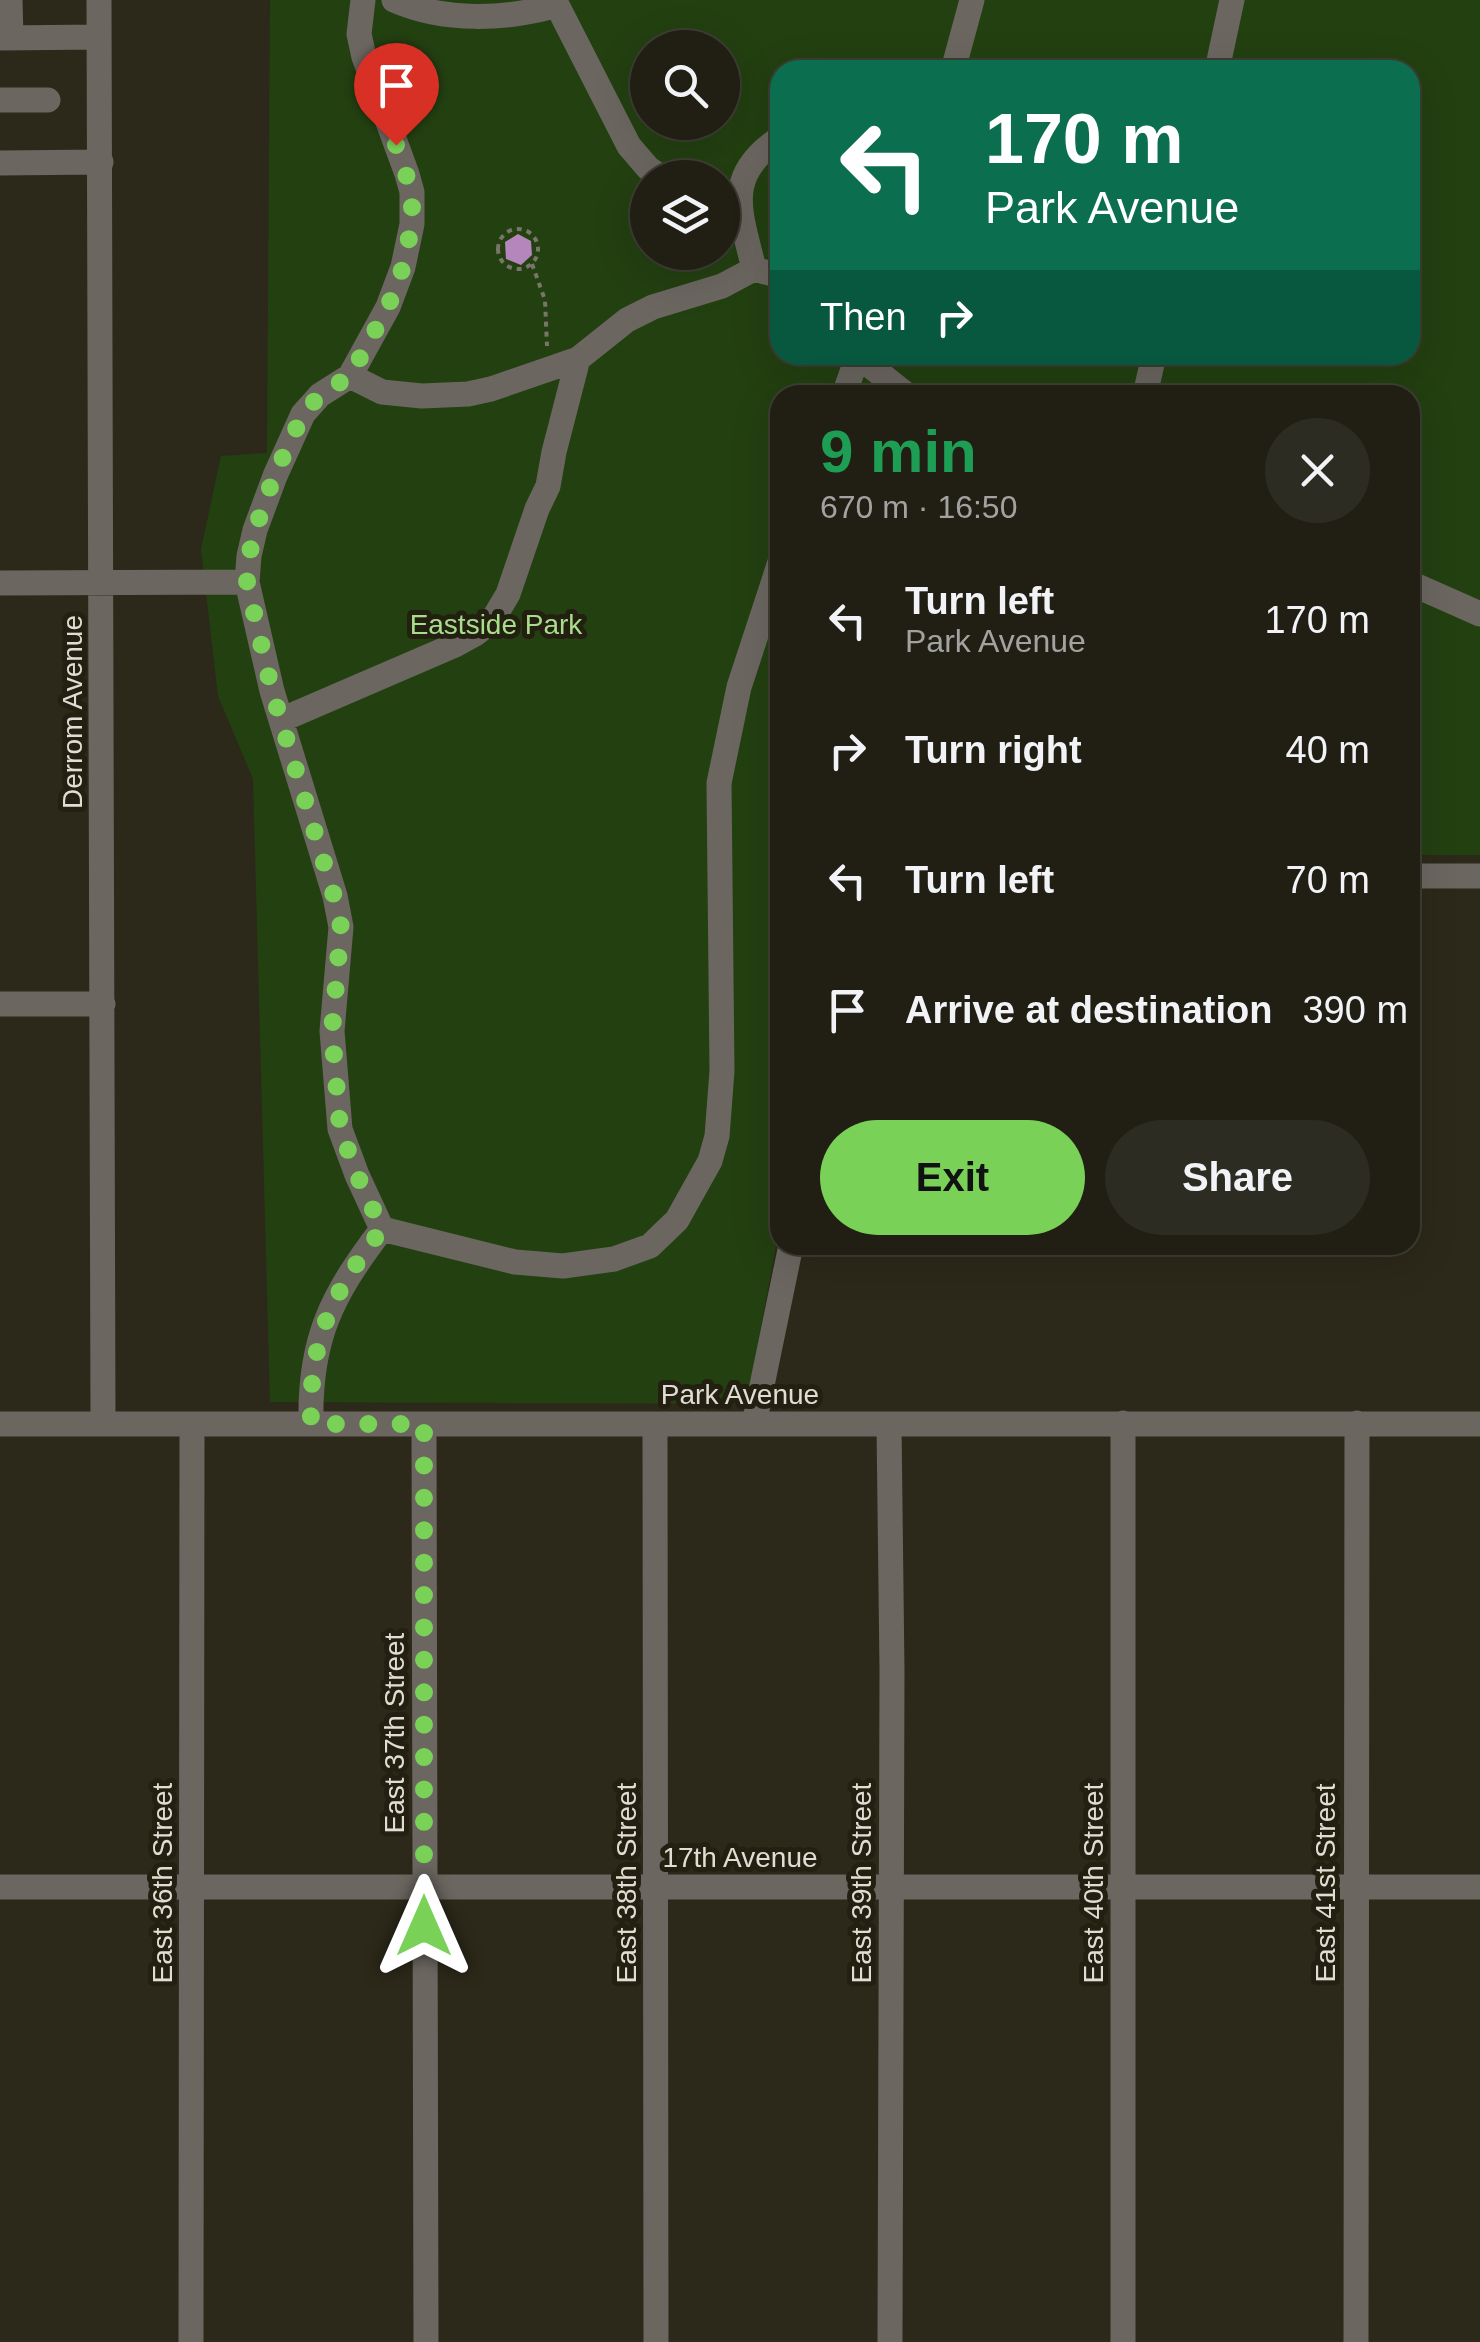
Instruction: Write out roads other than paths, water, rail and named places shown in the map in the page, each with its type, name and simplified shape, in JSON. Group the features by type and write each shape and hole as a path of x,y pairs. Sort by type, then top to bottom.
{"street":[{"path":"10,0 6,38 99,36"},
{"name":"Derrom Avenue","path":"99,0 104,1424"},
{"path":"362,0 358,34 407,174 412,192 412,224 403,267 388,307 350,376 320,395 303,414 274,476 255,530 247,582 281,720 341,927 332,1031 340,1128 382,1229"},
{"path":"394,0 422,10 462,16 515,14 557,5 629,146 641,160"},
{"path":"956,60 972,0"},
{"path":"1220,60 1232,0"},
{"path":"0,100 48,100"},
{"path":"740,184 760,152 770,145"},
{"path":"0,163 101,162"},
{"path":"740,229 754,269"},
{"path":"350,376 382,392 438,395 491,389 578,359 626,320 653,307 722,286 754,269 770,273"},
{"path":"281,720 454,644 492,620 508,594 548,486 578,359"},
{"path":"869,365 894,385"},
{"path":"0,583 247,582"},
{"path":"1420,587 1480,614"},
{"path":"382,1229 515,1262 564,1266 614,1259 650,1246 677,1220 710,1161 718,1136 722,1071 719,783 739,687 770,592"},
{"path":"1420,876 1480,876"},
{"path":"0,1004 103,1004"},
{"path":"311,1424 315,1358 325,1321 338,1291 382,1229"},
{"path":"754,1424 789,1255"},
{"name":"East 40th Street","path":"1122,1423 1123,2342"},
{"name":"Park Avenue","path":"0,1424 1480,1424"},
{"name":"East 36th Street","path":"191,2342 192,1424"},
{"name":"East 37th Street","path":"424,1424 426,2342"},
{"name":"East 38th Street","path":"655,1424 656,2342"},
{"name":"East 39th Street","path":"889,1424 890,2342"},
{"name":"East 41st Street","path":"1356,2342 1357,1424"},
{"name":"17th Avenue","path":"0,1888 1480,1887"}],"park label":[{"name":"Eastside Park","path":"496,624"}]}
